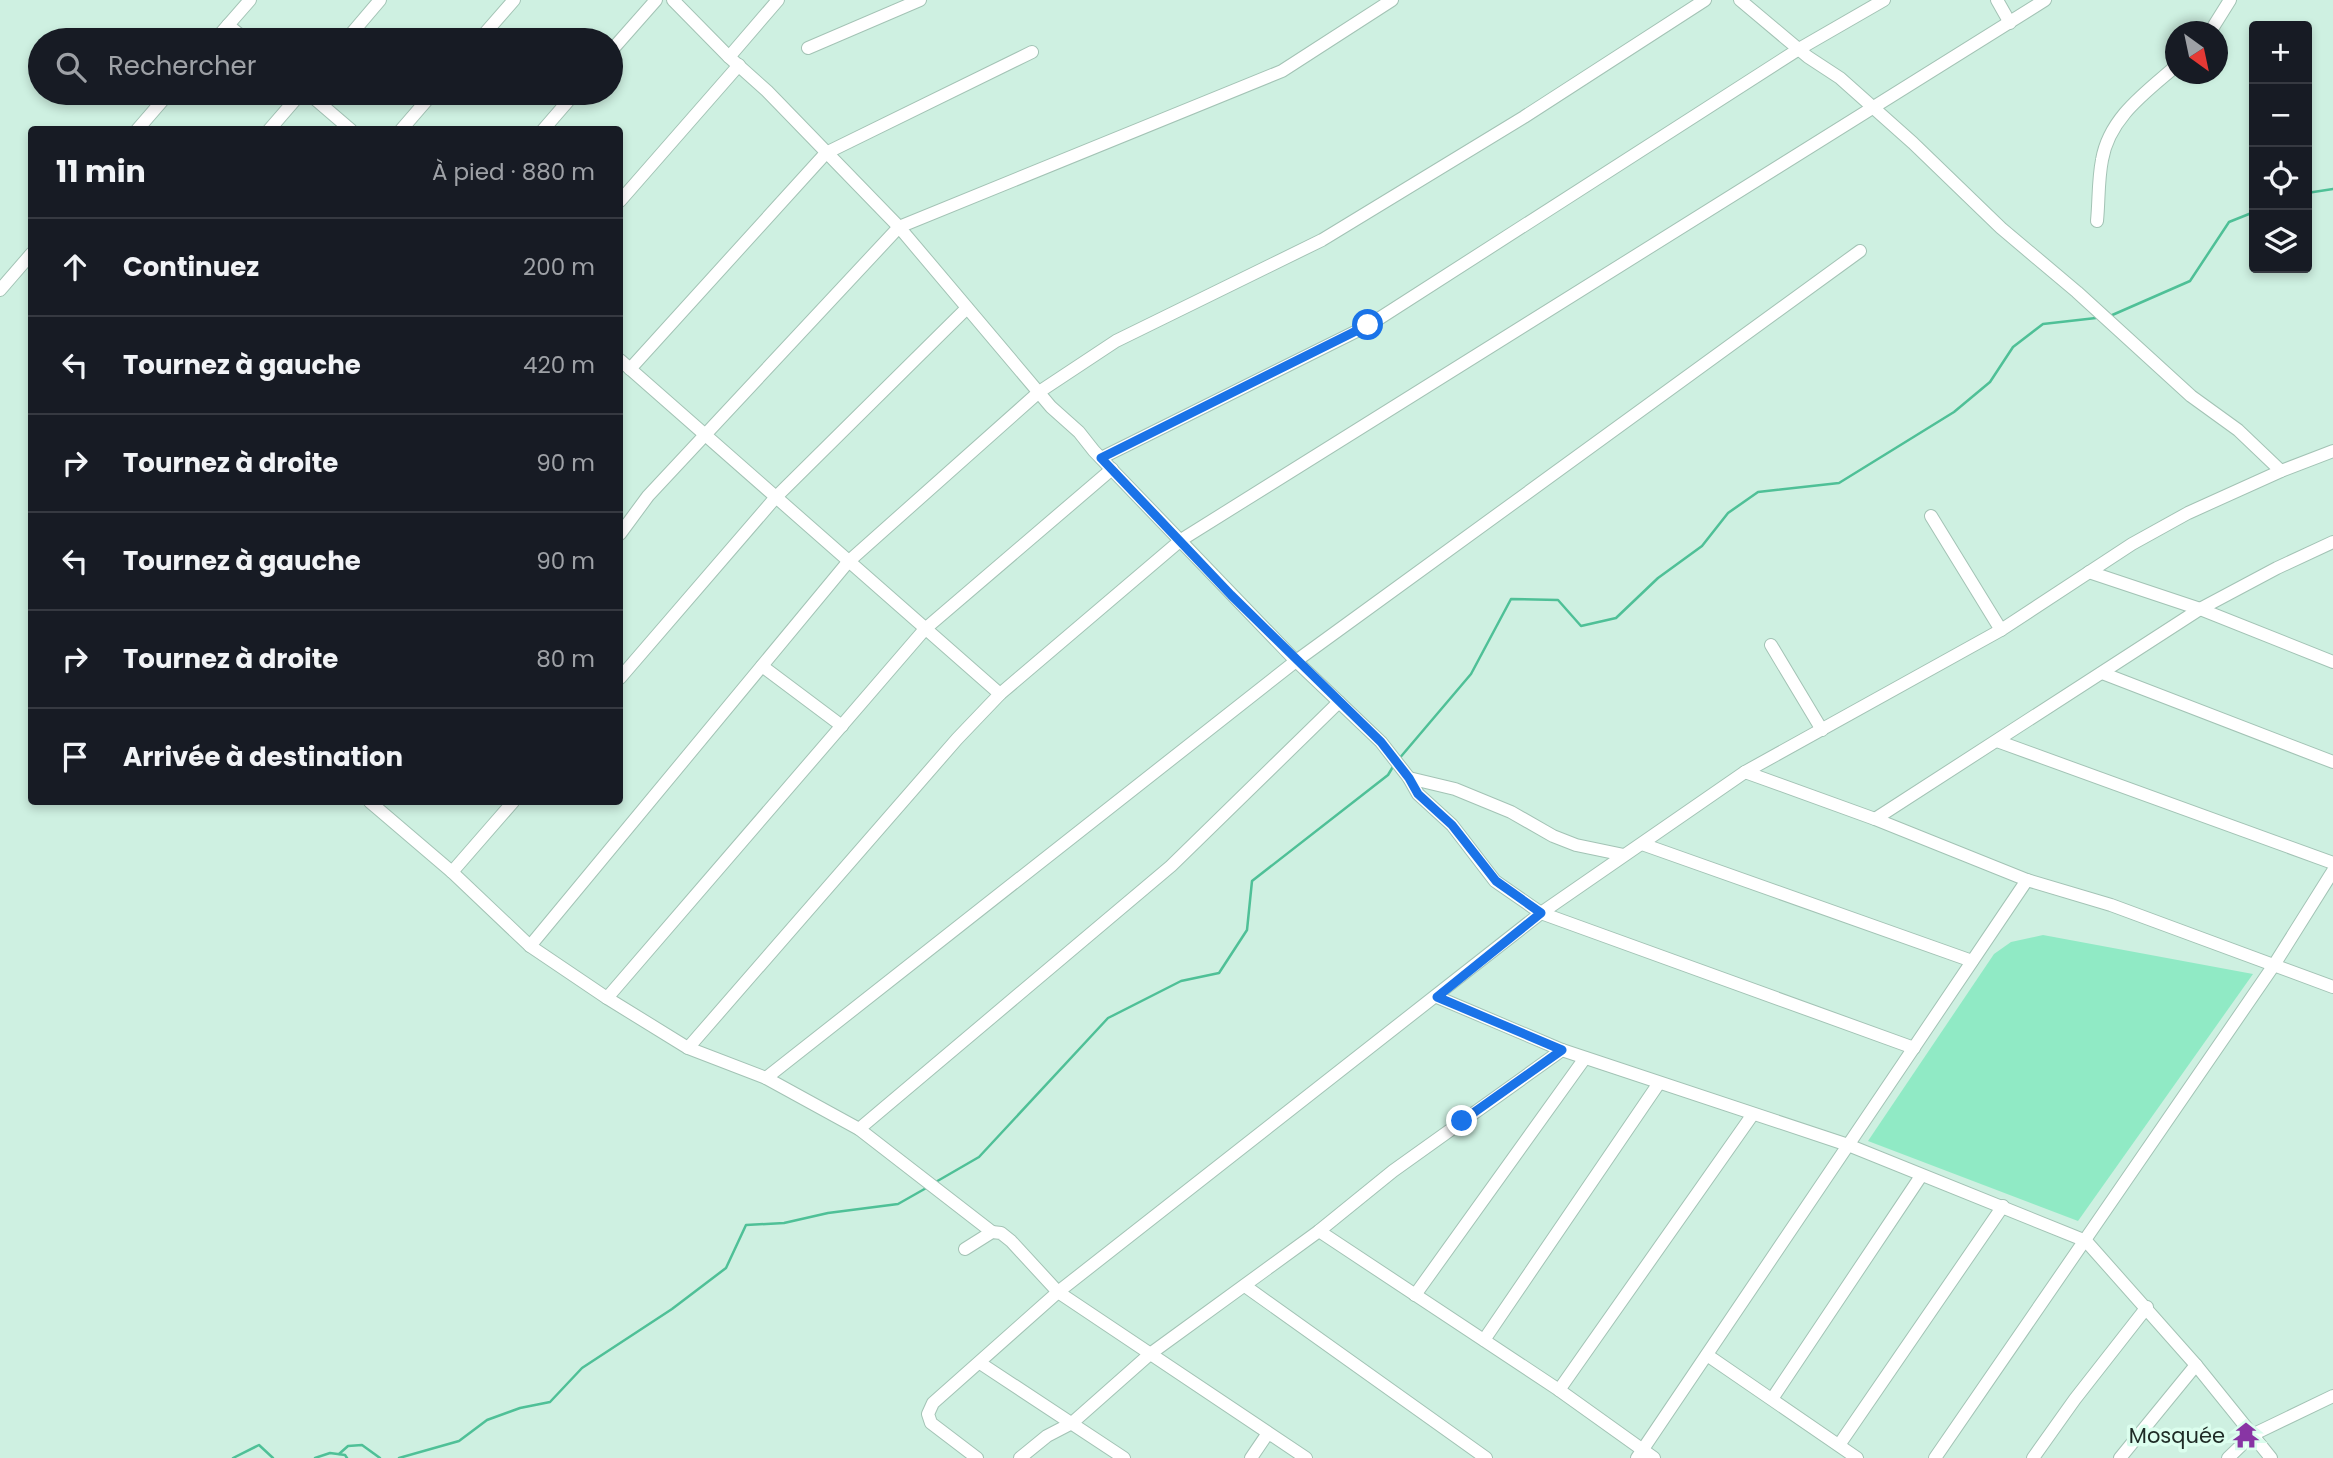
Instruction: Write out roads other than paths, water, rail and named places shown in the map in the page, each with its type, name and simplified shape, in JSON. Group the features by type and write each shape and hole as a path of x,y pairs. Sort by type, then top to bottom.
{"street":[{"path":"225,28 250,0"},
{"path":"356,28 380,0"},
{"path":"490,28 514,0"},
{"path":"623,37 656,0"},
{"path":"673,0 767,91 899,227 1039,392 1296,661 1381,742 1418,794 1452,825 1496,881 1541,913 1914,1048"},
{"path":"623,197 734,61 778,0"},
{"path":"808,48 920,0"},
{"path":"623,530 648,496 899,227 1282,71 1392,0"},
{"path":"530,946 848,562 1039,392 1116,341 1322,240 1524,117 1705,0"},
{"path":"1740,0 1799,49 1840,78 1913,143 2001,228 2077,292 2191,396 2238,430 2281,471"},
{"path":"1101,458 1368,325 1799,49 1884,0"},
{"path":"1997,0 2010,23"},
{"path":"688,1048 957,739 1000,694 1181,540 2045,0"},
{"path":"2217,21 2230,0"},
{"path":"228,25 232,28"},
{"path":"1000,694 625,365 826,153 1032,52"},
{"path":"2097,221 2102,160 2111,132 2123,113 2165,75"},
{"path":"140,126 159,105"},
{"path":"272,126 291,105"},
{"path":"322,105 346,126"},
{"path":"404,126 423,105"},
{"path":"546,126 565,105"},
{"path":"766,1078 1296,661 1860,251"},
{"path":"0,290 28,258"},
{"path":"623,674 775,497 967,308"},
{"path":"978,1458 931,1423 928,1414 933,1403 1058,1292 1541,913 1745,772 2001,630 2132,544 2188,513 2333,451"},
{"path":"607,998 925,629 1112,469"},
{"path":"1931,516 2001,630"},
{"path":"1875,819 2200,609 2333,542"},
{"path":"2089,572 2200,609 2333,662"},
{"path":"1771,645 1822,730"},
{"path":"762,666 842,726"},
{"path":"2102,673 2333,762"},
{"path":"859,1129 1171,866 1339,702"},
{"path":"1997,741 2333,863"},
{"path":"1745,772 1875,819 2027,880 2111,905 2333,987"},
{"path":"1409,778 1455,789 1576,845 1625,855"},
{"path":"452,872 510,805"},
{"path":"384,806 530,946 688,1048 766,1078 859,1129 992,1232 1001,1233 1012,1241 1058,1292 1306,1458"},
{"path":"1642,844 1972,961"},
{"path":"1935,1458 1961,1417 2087,1241 2274,965 2333,871"},
{"path":"1640,1454 2027,880"},
{"path":"1437,997 1562,1050 1848,1145 2087,1241 2147,1307 2271,1458"},
{"path":"1020,1458 1047,1436 1072,1423 1150,1354 1319,1231 1393,1171 1562,1050"},
{"path":"1415,1295 1585,1058"},
{"path":"1484,1340 1659,1083"},
{"path":"1559,1390 1753,1114"},
{"path":"1772,1399 1921,1176"},
{"path":"1839,1445 2003,1206"},
{"path":"1319,1231 1559,1390 1640,1454 1654,1458"},
{"path":"965,1250 992,1232"},
{"path":"1245,1286 1486,1458"},
{"path":"2033,1458 2147,1307"},
{"path":"1707,1355 1857,1458"},
{"path":"980,1363 1124,1458"},
{"path":"2120,1458 2196,1365"},
{"path":"2228,1458 2252,1435 2333,1396"},
{"path":"1251,1458 1268,1433"}],"waterway":[{"path":"2312,192 2333,189"},
{"path":"2110,316 2190,281 2229,222 2249,214"},
{"path":"1398,760 1471,674 1511,599 1558,600 1581,626 1616,618 1658,578 1702,546 1728,513 1758,492 1839,483 1954,412 1990,382 2013,347 2043,324 2096,318"},
{"path":"934,1183 979,1157 1108,1018 1181,981 1219,973 1247,930 1252,881 1388,775 1394,765"},
{"path":"399,1458 459,1441 487,1420 520,1408 550,1402 582,1368 672,1309 726,1268 746,1225 784,1223 828,1213 898,1204 928,1187"},
{"path":"233,1458 259,1445 273,1458"},
{"path":"339,1454 348,1446 362,1445 380,1458"},
{"path":"315,1458 330,1453 345,1455 347,1458"}],"place":[{"name":"Mosquée","path":"2246,1435"}]}
